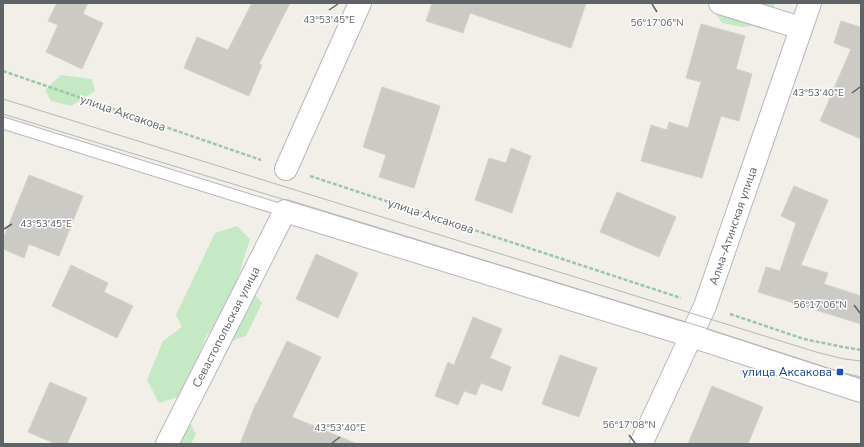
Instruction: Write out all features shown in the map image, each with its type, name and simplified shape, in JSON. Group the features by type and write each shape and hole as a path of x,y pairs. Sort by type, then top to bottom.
{"street":[{"path":"286,169 360,3"},
{"path":"720,3 801,28"},
{"name":"Алма-Атинская улица","path":"641,444 705,306 810,3"},
{"path":"285,211 691,336 861,391"},
{"name":"Севастопольская улица","path":"167,444 285,211"}],"lane":[{"path":"3,123 285,211"}],"path":[{"name":"улица Аксакова","path":"3,71 286,169 804,339 861,350"}],"green space":[{"path":"711,3 775,3 767,23 743,27 722,23 712,8"},
{"path":"61,75 92,79 95,91 71,106 51,101 45,90"},
{"path":"237,226 250,239 233,294 252,291 262,303 246,336 231,341 220,320 207,335 181,396 159,403 147,380 163,341 182,327 176,315 215,233"},
{"path":"191,424 196,434 191,444 171,444 179,428"}],"building":[{"path":"57,3 88,3 83,14 103,23 82,69 46,52 58,25 48,21"},
{"path":"252,3 290,3 259,64 262,65 249,96 184,68 197,37 228,50"},
{"path":"432,3 586,3 571,48 470,13 463,33 426,21"},
{"path":"841,21 860,27 861,25 861,139 820,121 851,49 834,43"},
{"path":"701,24 745,36 736,69 752,74 739,121 721,116 702,178 641,161 651,125 667,130 669,122 688,128 701,82 686,78"},
{"path":"382,87 440,106 414,188 379,177 386,155 363,147"},
{"path":"511,148 531,156 512,213 475,200 489,158 506,163"},
{"path":"29,175 83,196 59,256 29,244 24,258 3,249 3,239"},
{"path":"794,186 828,200 801,265 828,273 824,284 861,296 861,324 758,292 766,267 780,271 796,223 781,216"},
{"path":"617,192 676,217 659,257 600,232"},
{"path":"316,254 358,273 338,318 296,299"},
{"path":"71,265 108,283 104,292 133,306 117,338 52,306"},
{"path":"473,317 502,329 490,358 511,367 502,391 481,383 476,395 464,391 458,405 435,396 448,362 454,365"},
{"path":"287,341 321,357 292,417 355,444 240,444 256,403"},
{"path":"560,355 597,368 579,417 542,404"},
{"path":"50,382 87,398 67,444 56,444 28,432"},
{"path":"712,386 763,407 748,444 688,444"}],"tram line":[{"path":"3,99 816,352 844,359 861,361"},
{"path":"3,114 696,325 840,372 861,377"}],"place":[{"name":"улица Аксакова","path":"840,372"}]}
